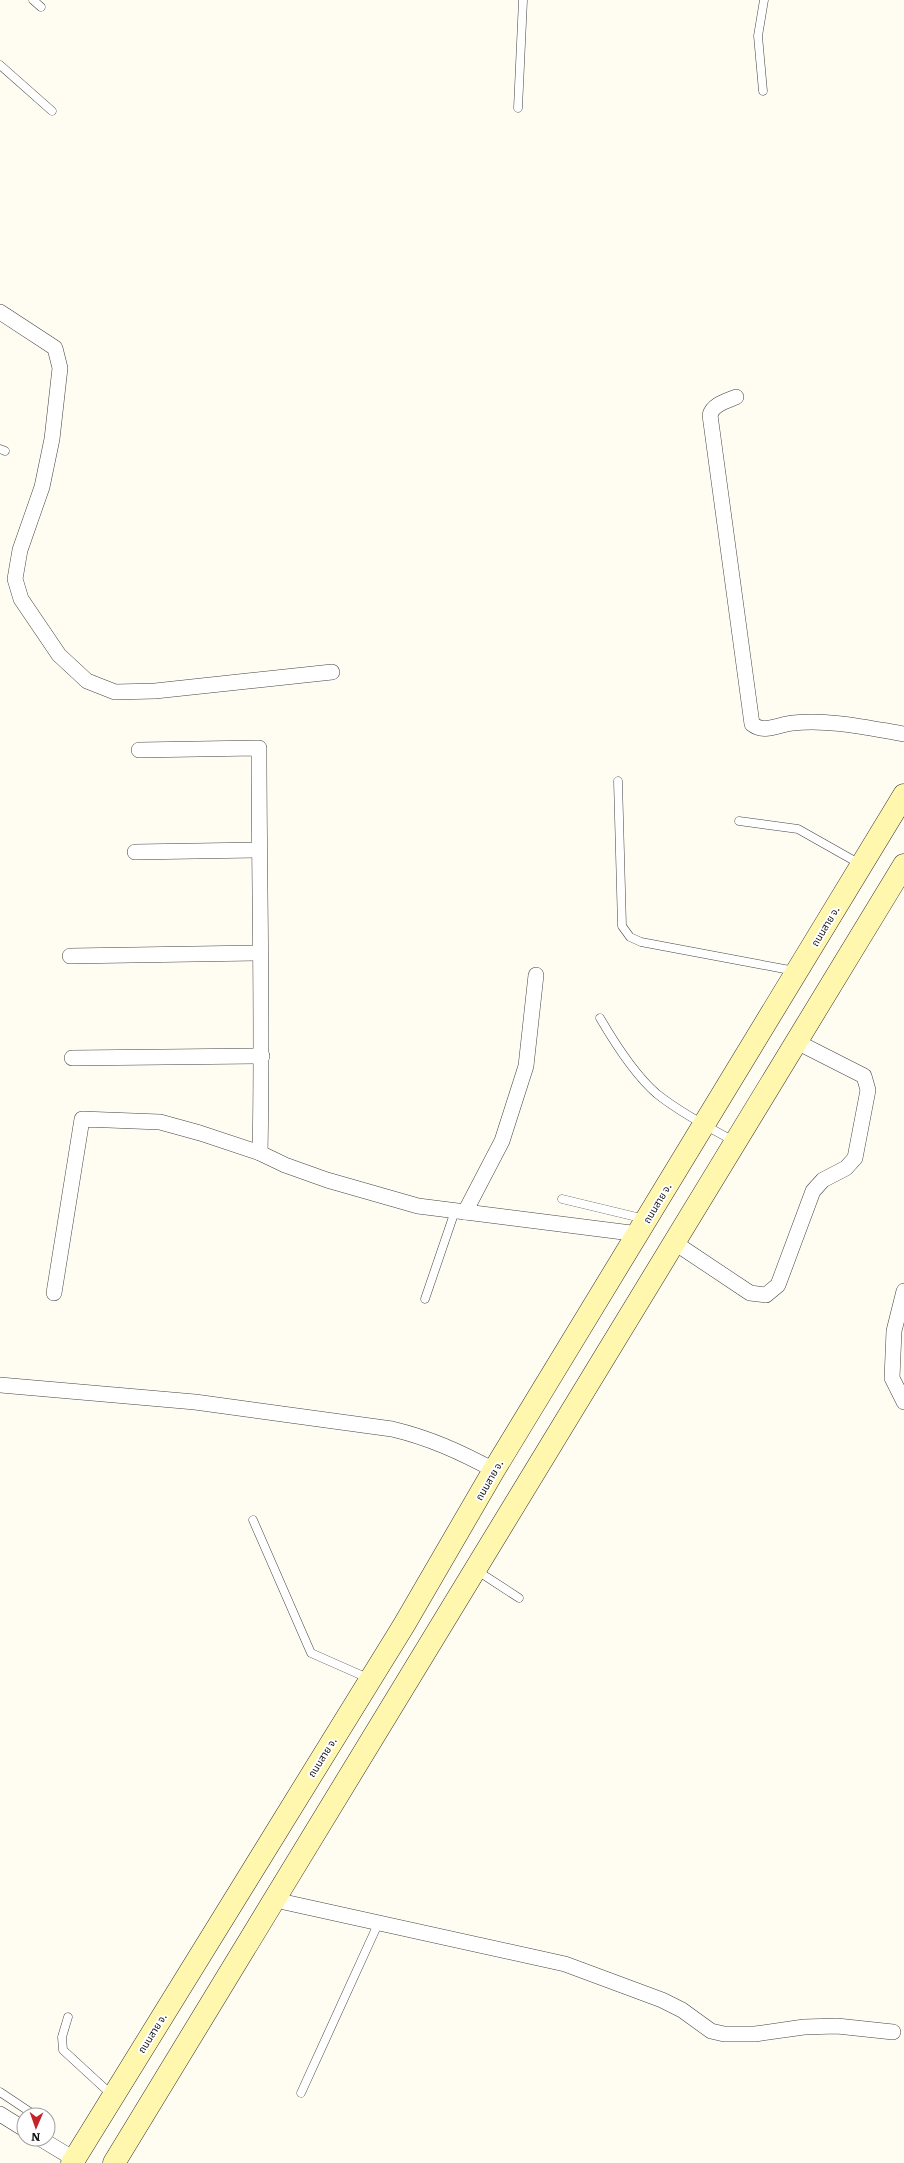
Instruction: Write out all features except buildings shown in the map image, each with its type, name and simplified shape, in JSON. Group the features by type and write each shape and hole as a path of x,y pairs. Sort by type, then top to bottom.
{"main road":[{"name":"ถนนสาย จ.","path":"73,2161 404,1625 494,1470 904,796"},
{"path":"114,2163 904,865"}],"street":[{"path":"0,312 55,348 60,368 52,439 42,487 20,550 15,579 21,599 59,655 86,681 115,692 155,691 332,672"},
{"path":"736,397 716,406 710,415 752,724 758,729 765,729 793,722 834,723 904,734"},
{"path":"139,750 260,748 259,952 262,1056 260,1153"},
{"path":"135,852 260,850"},
{"path":"70,956 259,952"},
{"path":"460,1211 502,1141 526,1066 536,975"},
{"path":"675,1243 750,1293 766,1295 778,1285 813,1191 823,1180 846,1168 855,1158 868,1090 864,1076 797,1042"},
{"path":"72,1058 262,1056"},
{"path":"54,1293 82,1119 160,1122 200,1133 260,1153 285,1165 327,1180 418,1206 460,1211 643,1226"},
{"path":"904,1291 894,1331 892,1378 904,1402"},
{"path":"0,1385 195,1402 392,1429 422,1436 446,1446 494,1470"},
{"path":"275,1900 378,1924 565,1964 662,2000 682,2010 712,2032 724,2034 756,2034 804,2027 837,2026 893,2032"},
{"path":"0,2114 16,2123"},
{"path":"53,2147 73,2161"}],"lane":[{"path":"33,0 41,7"},
{"path":"518,108 524,0"},
{"path":"763,91 758,36 764,0"},
{"path":"0,65 52,111"},
{"path":"618,781 622,926 630,937 641,942 798,972"},
{"path":"739,821 798,829 862,865"},
{"path":"600,1018 618,1049 657,1093 704,1125 736,1142"},
{"path":"562,1199 643,1226"},
{"path":"425,1299 460,1211"},
{"path":"253,1520 311,1653 370,1679"},
{"path":"476,1570 519,1598"},
{"path":"301,2093 378,1924"},
{"path":"68,2017 62,2037 63,2050 113,2096"},
{"path":"0,2092 22,2107"}]}
